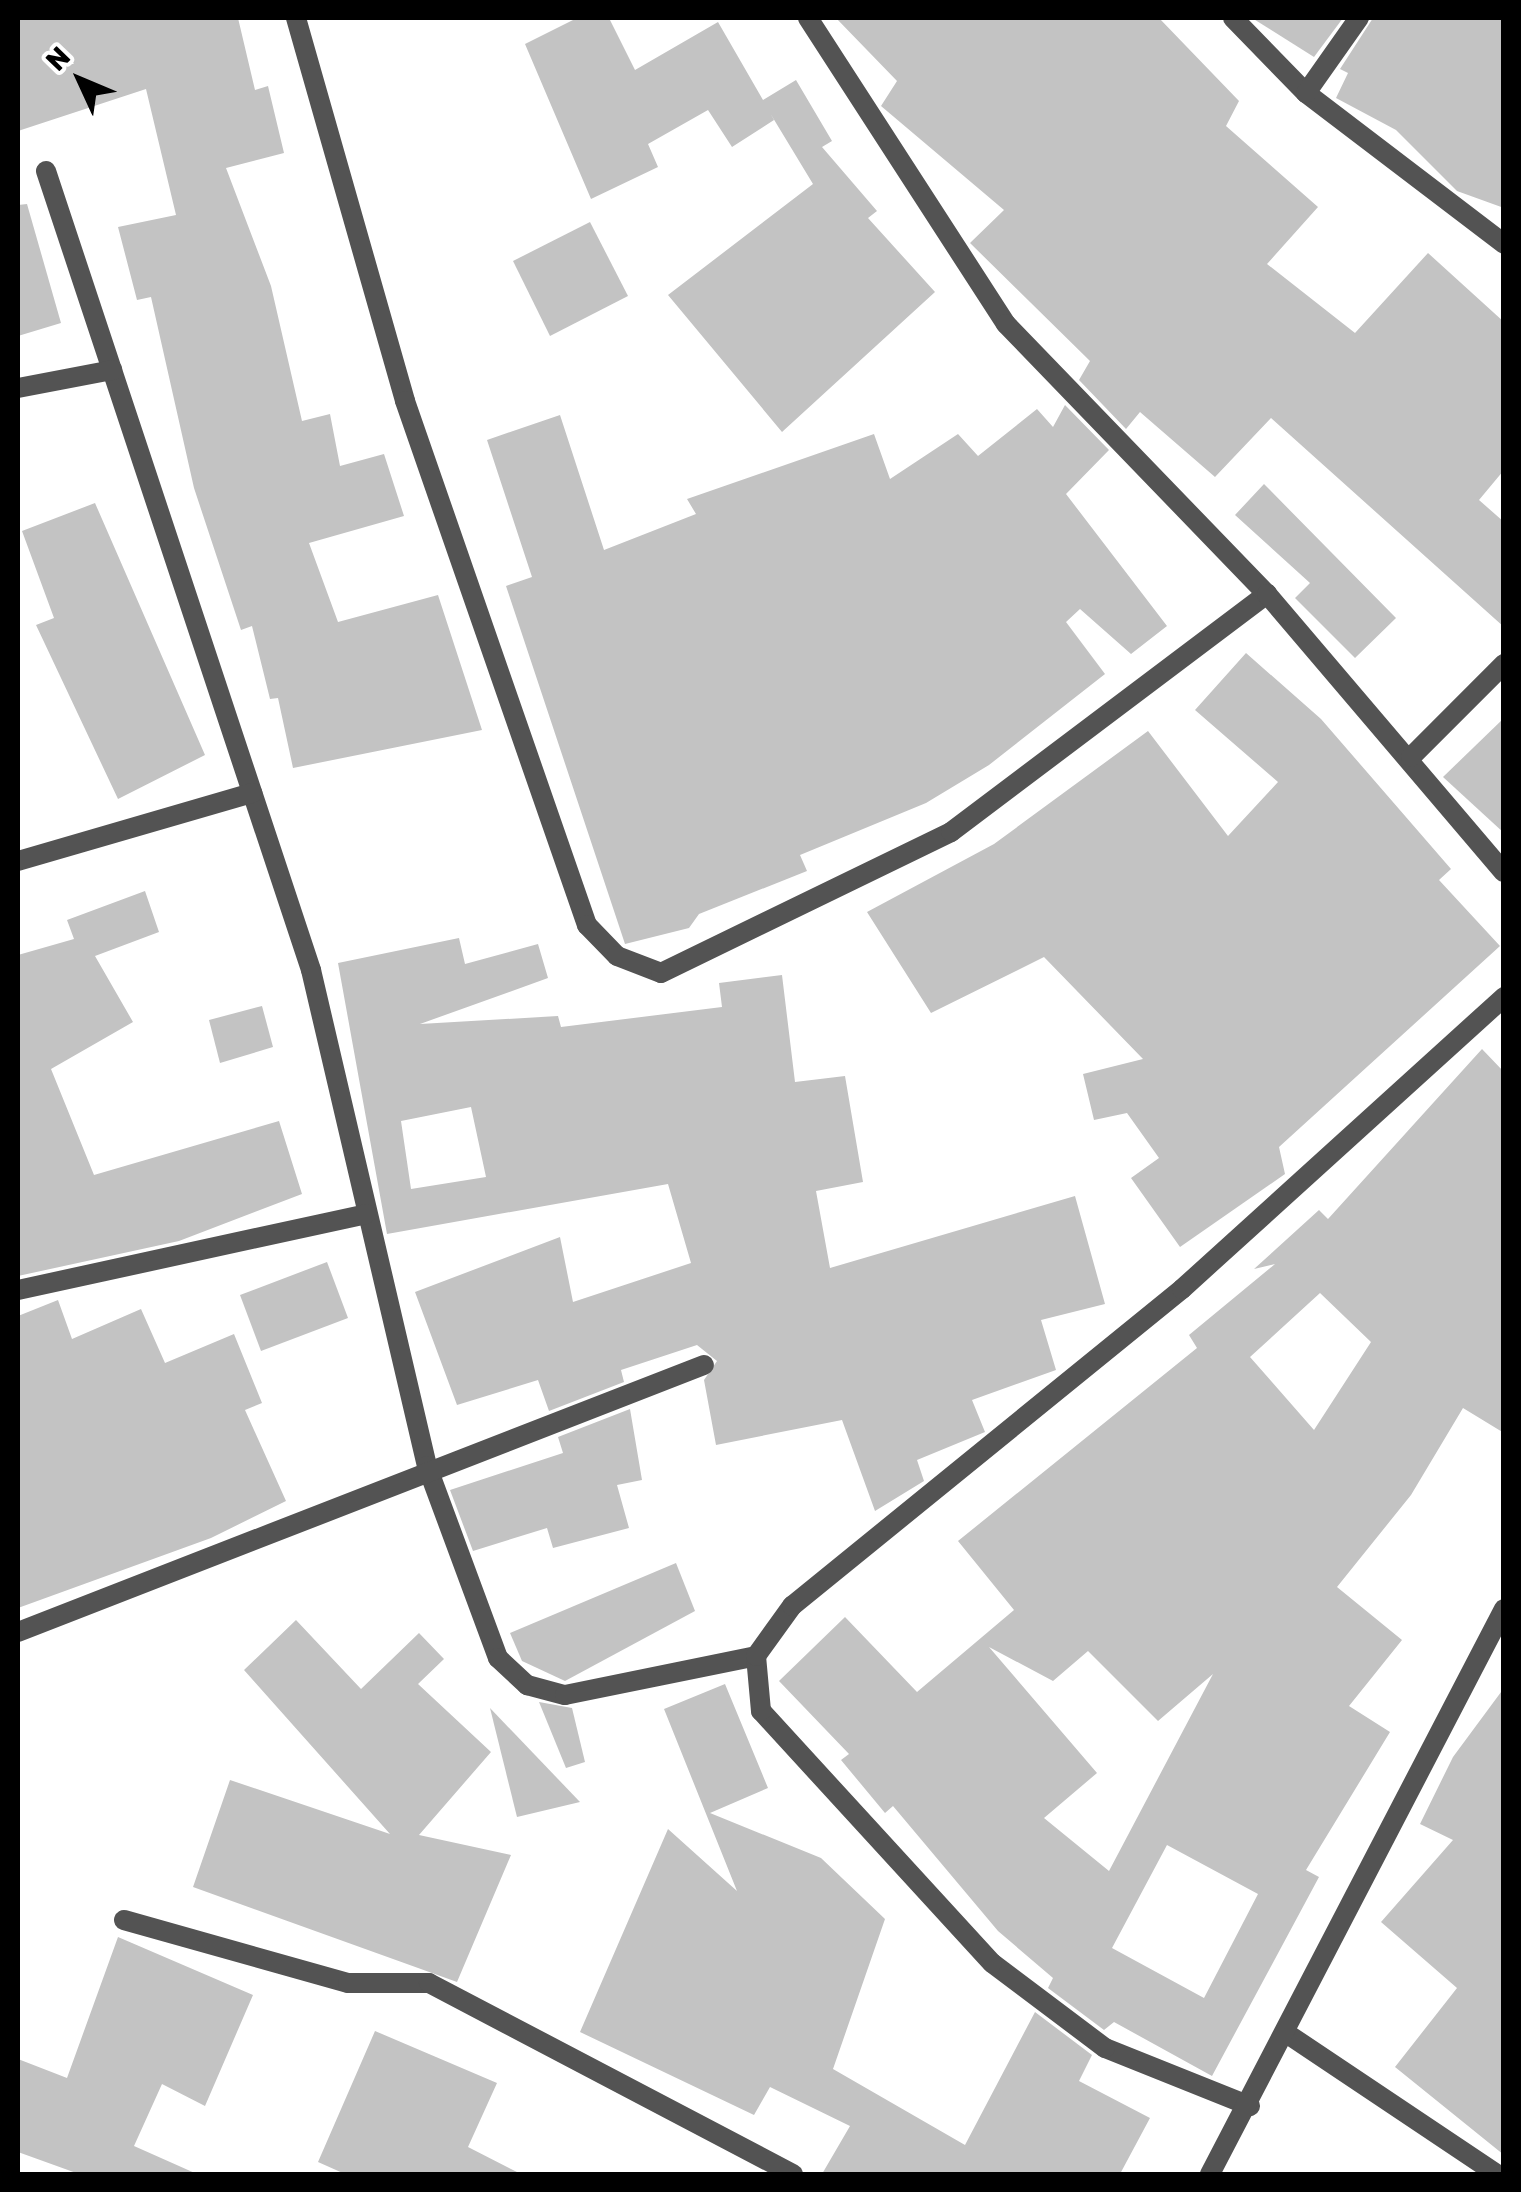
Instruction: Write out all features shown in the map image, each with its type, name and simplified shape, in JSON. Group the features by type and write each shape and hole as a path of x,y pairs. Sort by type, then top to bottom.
{"street":[{"path":"296,18 405,401 586,925 617,956 661,973 951,832 1267,594"},
{"path":"808,18 1006,324 1267,594 1411,757 1504,872"},
{"path":"1233,18 1306,93 1504,244"},
{"path":"1306,93 1359,18"},
{"path":"46,171 311,970 427,1466 498,1658 527,1685 565,1696 756,1656"},
{"path":"18,388 112,370"},
{"path":"1411,757 1504,664"},
{"path":"18,861 252,793"},
{"path":"1250,2106 1105,2048 992,1963 761,1711 756,1656 792,1606 1182,1289 1504,997"},
{"path":"18,1290 366,1214"},
{"path":"18,1632 427,1466 704,1365"},
{"path":"1210,2174 1250,2106 1504,1608"},
{"path":"124,1920 348,1983 429,1984 793,2174"},
{"path":"1286,2032 1497,2174"}],"building":[{"path":"18,18 238,18 255,90 268,86 284,153 226,168 271,286 302,421 330,414 340,466 384,454 404,516 309,543 338,622 438,595 482,730 293,768 278,698 270,699 252,626 241,630 194,488 151,297 137,300 118,227 176,215 146,89 18,131"},
{"path":"577,18 609,18 635,70 718,22 763,100 796,80 832,141 822,147 877,211 868,218 935,292 782,432 668,295 813,184 770,113 774,120 732,147 708,110 648,144 658,167 591,199 525,44"},
{"path":"836,18 1159,18 1239,101 1226,126 1318,207 1267,264 1355,333 1428,253 1504,322 1504,470 1479,500 1504,522 1504,627 1271,418 1215,477 1140,412 1126,429 1079,380 1090,361 970,243 1004,210 881,106 897,81"},
{"path":"1252,18 1343,18 1314,57"},
{"path":"1373,18 1504,18 1504,208 1457,191 1396,130 1336,98 1348,73 1340,69"},
{"path":"27,204 61,323 18,336 18,205"},
{"path":"590,222 628,296 550,336 513,261"},
{"path":"1065,405 1109,450 1066,494 1167,626 1131,654 1080,609 1066,622 1105,674 989,765 926,803 800,855 807,871 699,914 689,928 625,944 506,586 532,577 487,440 560,415 604,550 696,514 687,499 874,434 890,479 958,434 978,456 1037,409 1053,427"},
{"path":"1264,484 1396,618 1355,658 1295,598 1310,583 1235,515"},
{"path":"95,503 205,755 118,799 36,625 54,618 22,531"},
{"path":"1246,653 1321,719 1451,869 1439,880 1500,946 1279,1147 1285,1174 1180,1247 1131,1178 1159,1158 1127,1113 1094,1120 1083,1074 1143,1059 1044,957 931,1013 867,912 994,844 1148,731 1228,836 1278,782 1195,710"},
{"path":"1504,718 1504,833 1443,777"},
{"path":"145,891 159,932 95,956 133,1022 51,1069 94,1175 279,1121 302,1194 179,1241 18,1276 18,955 74,939 67,920"},
{"path":"459,938 465,964 538,944 548,978 420,1024 558,1016 561,1027 722,1007 719,983 782,975 795,1082 845,1076 863,1182 816,1191 830,1268 1075,1196 1105,1304 1041,1320 1056,1370 972,1400 985,1432 917,1460 924,1481 875,1511 842,1420 716,1445 704,1380 717,1361 697,1345 621,1370 624,1382 549,1411 538,1380 457,1405 415,1292 560,1237 573,1302 691,1263 668,1184 387,1234 338,963","holes":["471,1107 486,1177 411,1189 401,1121"]},
{"path":"262,1006 273,1047 220,1063 209,1020"},
{"path":"1482,1049 1504,1072 1504,1433 1463,1408 1411,1495 1337,1587 1402,1640 1349,1706 1390,1732 1306,1870 1319,1877 1212,2076 1114,2022 1104,2030 1048,1988 1053,1978 998,1931 893,1806 885,1813 841,1760 849,1754 779,1681 845,1617 917,1692 1014,1610 958,1541 1197,1348 1189,1335 1275,1264 1254,1269 1319,1210 1328,1219","holes":["1320,1293 1371,1342 1314,1430 1250,1357","989,1647 1053,1681 1088,1651 1158,1721 1213,1674 1109,1871 1044,1818 1097,1773","1167,1845 1258,1894 1204,1998 1112,1948"]},
{"path":"327,1262 348,1318 261,1351 240,1295"},
{"path":"58,1300 72,1339 141,1309 165,1363 234,1334 262,1403 245,1410 286,1501 211,1538 18,1608 18,1316"},
{"path":"630,1409 642,1480 617,1485 629,1528 553,1548 547,1528 473,1551 450,1490 563,1453 558,1437"},
{"path":"676,1563 695,1611 565,1681 522,1661 510,1633"},
{"path":"296,1620 361,1689 419,1633 444,1659 418,1684 491,1752 419,1835 511,1855 457,1982 193,1887 230,1780 390,1834 244,1670"},
{"path":"725,1684 768,1788 710,1813 821,1858 885,1919 833,2069 965,2145 1035,2012 1092,2055 1079,2081 1150,2118 1120,2174 822,2174 850,2126 770,2087 754,2115 580,2032 668,1829 737,1891 664,1709"},
{"path":"1504,1688 1504,2155 1395,2067 1457,1988 1381,1922 1453,1840 1420,1824 1453,1757"},
{"path":"539,1702 572,1708 585,1762 566,1768"},
{"path":"490,1708 580,1802 517,1817"},
{"path":"118,1937 253,1995 205,2106 162,2084 134,2146 197,2174 79,2174 18,2152 18,2059 67,2078"},
{"path":"375,2031 497,2083 468,2147 521,2174 345,2174 318,2162"}]}
